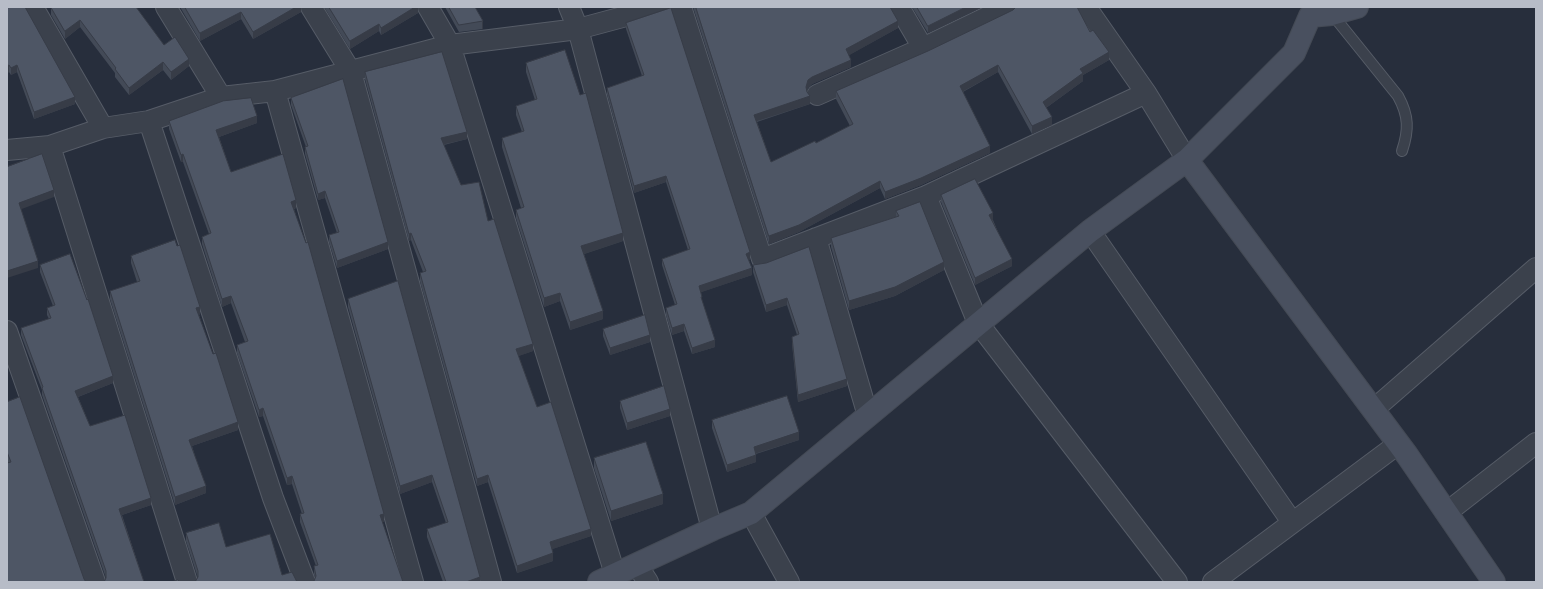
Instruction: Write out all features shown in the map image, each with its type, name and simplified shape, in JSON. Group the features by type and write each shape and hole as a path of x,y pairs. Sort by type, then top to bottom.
{"street":[{"path":"33,7 103,128"},
{"path":"166,7 221,97"},
{"path":"311,7 351,72 491,582"},
{"path":"428,7 450,45 607,578 643,573 712,529 751,514 1090,231 1187,160 1294,53 1307,12 1332,14 1357,7"},
{"path":"569,7 578,29 712,529"},
{"path":"7,150 50,146 103,128 149,121 221,97 275,91 450,45 578,29 660,7"},
{"path":"681,7 762,259 926,196 1146,92"},
{"path":"899,7 923,48"},
{"path":"817,95 923,48 1008,7"},
{"path":"1086,7 1146,92 1187,160 1398,444 1494,582"},
{"path":"275,91 413,582"},
{"path":"149,121 272,498 305,582"},
{"path":"50,146 187,582"},
{"path":"926,196 978,323 1178,582"},
{"path":"1090,231 1292,522"},
{"path":"816,238 868,416"},
{"path":"1373,410 1536,268"},
{"path":"7,331 95,582"},
{"path":"1446,513 1536,443"},
{"path":"1212,582 1398,444"},
{"path":"751,514 789,582"}],"lane":[{"path":"1332,14 1398,96 1404,107 1407,122 1407,136 1402,151"}],"building":[{"path":"7,7 25,7 75,97 34,112 17,65 11,68 9,65 7,66"},
{"path":"51,7 136,7 164,45 175,37 189,59 171,72 163,62 129,88 80,20 65,31"},
{"path":"185,7 296,7 253,32 241,12 200,33"},
{"path":"329,7 415,7 381,28 379,24 350,41"},
{"path":"449,7 475,7 483,21 459,25"},
{"path":"696,7 890,7 898,21 846,49 851,60 808,80 806,87 810,96 754,115 771,162 815,141 816,143 853,124 836,91 928,51 1013,10 1016,7 1077,7 1090,32 1093,30 1109,52 1080,69 1083,73 1043,102 1052,117 1032,126 998,65 960,86 990,146 921,178 885,192 880,181 799,225 769,236"},
{"path":"917,7 966,7 928,26"},
{"path":"671,8 750,252 746,254 752,268 699,286 701,297 715,340 692,348 684,324 672,328 666,308 677,304 662,259 690,249 666,176 634,186 607,88 644,75 626,23"},
{"path":"565,50 580,95 586,93 623,233 581,246 603,311 570,322 560,293 544,298 516,210 524,207 502,138 524,131 516,106 537,99 526,63"},
{"path":"442,52 467,132 441,138 461,185 479,182 488,221 494,219 533,344 516,349 537,407 551,402 591,529 550,542 553,553 517,566 488,475 477,479 420,273 426,271 411,233 409,234 365,72"},
{"path":"343,79 388,242 337,261 329,235 339,232 325,191 318,194 305,147 308,146 291,98"},
{"path":"251,98 257,116 216,130 231,172 283,154 296,200 291,202 306,243 308,242 384,514 380,515 403,582 313,582 316,576 314,566 318,565 300,514 304,513 292,476 287,478 263,408 259,410 237,345 248,341 231,296 222,299 202,237 211,233 183,154 181,155 169,121 223,101"},
{"path":"42,154 54,190 19,203 38,261 7,271 7,167"},
{"path":"975,179 993,213 989,215 1012,259 975,278 941,195"},
{"path":"920,202 944,262 895,287 849,301 831,238 899,216 896,211"},
{"path":"175,240 177,246 180,245 200,307 196,308 213,354 216,353 238,422 189,440 206,486 175,497 110,291 140,281 131,256"},
{"path":"809,247 847,379 798,395 792,337 799,334 787,298 766,305 753,265 766,263"},
{"path":"70,254 87,300 88,299 113,376 75,391 90,426 125,415 151,498 119,509 144,582 104,582 106,578 106,571 42,388 43,387 21,328 51,318 47,308 55,305 40,265"},
{"path":"398,281 480,577 466,582 446,582 427,529 448,522 432,475 400,486 348,299"},
{"path":"645,315 650,335 610,348 603,329"},
{"path":"664,386 670,409 627,423 620,401"},
{"path":"787,396 799,432 754,447 756,455 727,465 712,420"},
{"path":"20,397 86,582 7,582 7,463 11,462 7,452 7,402"},
{"path":"646,442 663,494 611,511 594,458"},
{"path":"219,523 226,547 270,534 282,575 292,572 297,582 195,582 198,577 198,571 186,533"}]}
